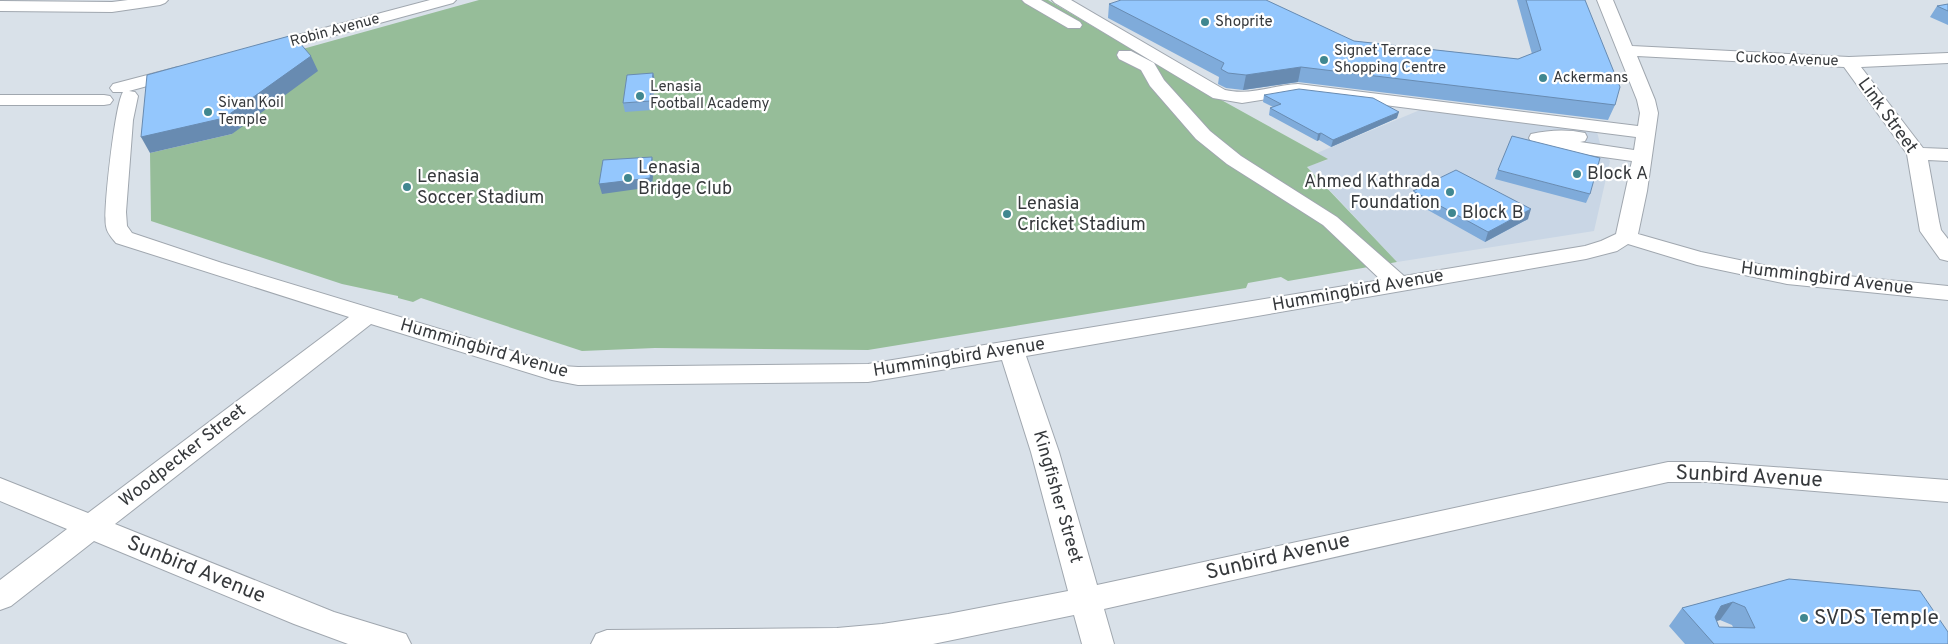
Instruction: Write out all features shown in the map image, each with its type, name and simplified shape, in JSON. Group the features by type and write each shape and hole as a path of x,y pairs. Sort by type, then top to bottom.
{"street":[{"path":"0,6 112,6 160,0"},
{"name":"Robin Avenue","path":"251,53 448,0"},
{"path":"1030,0 1148,67 1156,82 1203,134 1234,160 1330,221 1399,284"},
{"path":"1060,0 1219,94 1231,98 1258,98 1284,89 1298,89 1644,146"},
{"path":"1605,0 1646,100 1649,113 1637,192 1626,236"},
{"name":"Cuckoo Avenue","path":"1626,51 1849,62 1948,58"},
{"name":"Link Street","path":"1849,62 1917,154 1928,221 1935,237 1948,254"},
{"name":"Hummingbird Avenue","path":"0,100 118,98 116,226 119,234 139,244 511,360 561,374 578,376 868,373 919,367 1586,252 1609,246 1626,236 1697,258 1779,276 1948,293"},
{"path":"1917,154 1948,155"},
{"name":"Woodpecker Street","path":"0,597 367,315"},
{"name":"Kingfisher Street","path":"1012,351 1045,452 1098,644"},
{"name":"Sunbird Avenue","path":"607,644 837,642 882,638 948,628 1086,600 1464,515 1668,472 1706,472 1948,491"},
{"name":"Sunbird Avenue","path":"0,489 186,567 330,624 369,638 395,644"}],"shaded area":[{"path":"1420,110 1597,132 1602,151 1610,161 1594,231 1397,262 1307,166 1327,160 1317,153"}],"green space":[{"path":"479,0 1048,0 1169,71 1328,159 1307,167 1397,262 1288,281 1281,277 1248,283 1246,288 868,350 655,348 582,351 421,298 413,302 398,298 398,296 342,284 151,221 150,153 232,134 299,50"}],"building":[{"name":"Signet Terrace Shopping Centre","path":"1121,0 1266,0 1354,41 1518,59 1541,50 1526,0 1585,0 1620,87 1615,105 1301,67 1246,75 1228,73 1221,69 1224,63 1109,4"},
{"path":"1948,4 1948,11 1937,6"},
{"name":"Sivan Koil Temple","path":"293,35 311,56 224,118 141,137 147,75"},
{"name":"Lenasia Football Academy","path":"653,73 650,101 623,103 627,75"},
{"path":"1299,89 1373,98 1399,112 1333,140 1270,108 1281,104 1264,95"},
{"name":"Block A","path":"1512,136 1600,158 1590,194 1498,170"},
{"path":"652,157 650,178 599,184 603,160"},
{"name":"Block B","path":"1456,170 1531,209 1488,232 1413,191"},
{"name":"SVDS Temple","path":"1789,579 1920,591 1948,632 1948,644 1714,644 1682,608","holes":["1733,602 1745,607 1755,628 1719,627 1715,617 1721,606"]}],"place":[{"name":"Shoprite","path":"1205,22"},
{"name":"Signet Terrace Shopping Centre","path":"1324,60"},
{"name":"Ackermans","path":"1543,78"},
{"name":"Lenasia Football Academy","path":"640,96"},
{"name":"Sivan Koil Temple","path":"208,112"},
{"name":"Block A","path":"1577,174"},
{"name":"Lenasia Bridge Club","path":"628,178"},
{"name":"Lenasia Soccer Stadium","path":"407,187"},
{"name":"Ahmed Kathrada Foundation","path":"1450,192"},
{"name":"Block B","path":"1452,213"},
{"name":"Lenasia Cricket Stadium","path":"1007,214"},
{"name":"SVDS Temple","path":"1804,618"}]}
